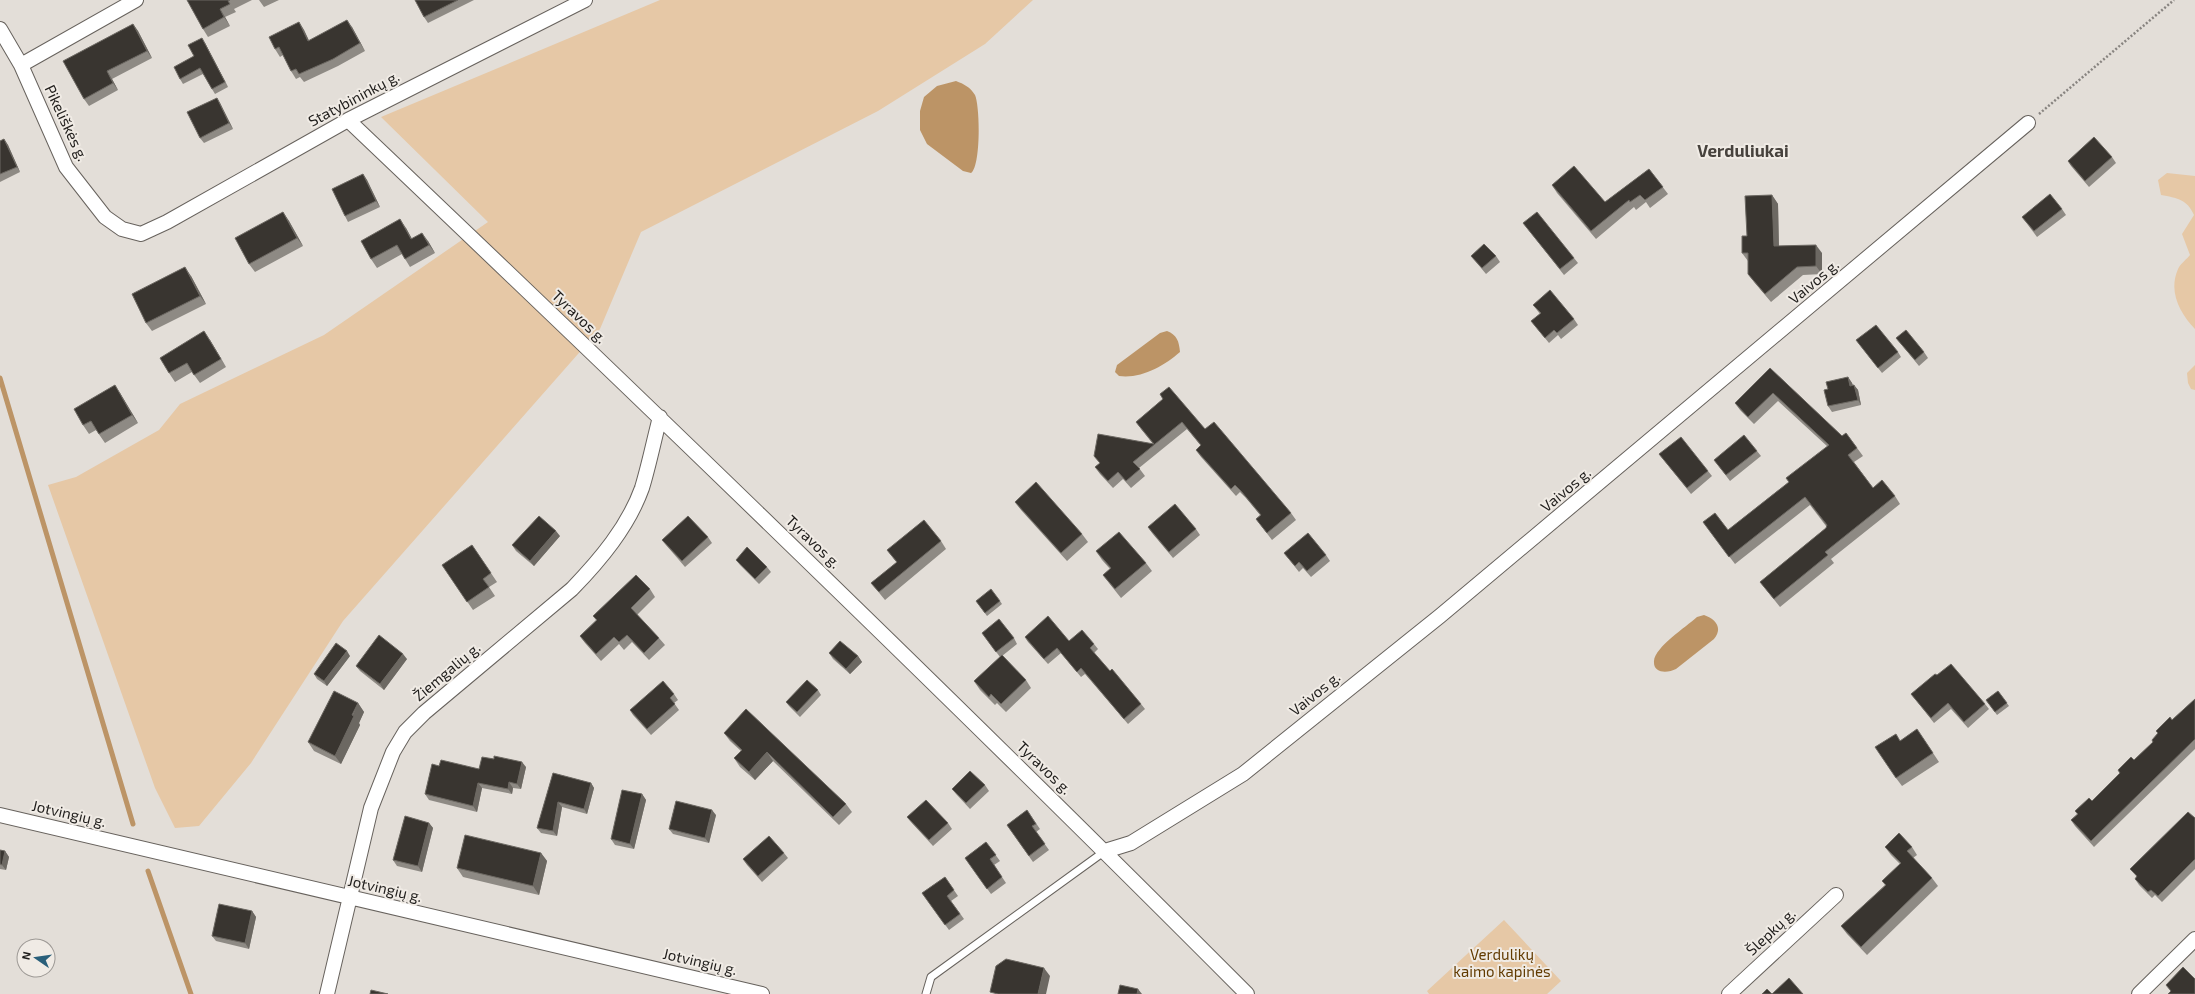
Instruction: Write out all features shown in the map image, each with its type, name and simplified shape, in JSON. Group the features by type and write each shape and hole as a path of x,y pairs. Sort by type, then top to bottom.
{"street":[{"path":"21,65 136,0"},
{"name":"Statybininkų g.","path":"141,234 167,222 348,120 585,0"},
{"name":"Pikeliškės g.","path":"0,29 21,65 66,166 105,217 122,229 141,234"},
{"name":"Tyravos g.","path":"348,120 660,417 1105,851 1247,994"},
{"name":"Vaivos g.","path":"1105,851 1131,843 1244,774 1440,616 1761,350 2028,123"},
{"name":"Žiemgalių g.","path":"327,994 371,808 390,759 405,732 424,713 572,589 593,566 614,540 641,489 660,417"},
{"name":"Jotvingių g.","path":"0,815 762,994"},
{"name":"Šlepkų g.","path":"1729,994 1836,895"},
{"path":"2139,994 2195,939"}],"lane":[{"path":"926,994 931,977 1105,851"}],"path":[{"path":"2028,123 2174,0"}],"green space":[{"path":"660,0 1033,0 985,44 878,111 641,232 600,329 343,621 251,763 199,826 175,828 155,788 48,485 76,477 159,430 180,404 324,335 488,222 381,117"},
{"path":"2167,173 2195,176 2195,329 2180,309 2174,286 2175,278 2180,265 2190,255 2182,234 2194,215 2185,202 2177,198 2161,195 2158,180"},
{"path":"2195,365 2195,390 2191,389 2188,383 2187,373"},
{"name":"Verdulikų kaimo kapinės","path":"1504,920 1561,981 1547,994 1429,994 1427,991"}],"shaded area":[{"path":"956,81 971,90 977,101 979,123 978,148 977,159 971,173 963,171 927,144 920,130 920,111 924,97 937,86"},
{"path":"1167,331 1177,339 1179,345 1180,352 1174,357 1159,367 1144,373 1119,376 1115,372 1117,365 1160,333"},
{"path":"1704,615 1715,621 1717,624 1718,631 1714,639 1676,669 1665,672 1658,670 1654,665 1654,661 1665,644 1697,617"}],"building":[{"path":"187,0 230,0 228,1 230,4 220,9 224,17 203,29"},
{"path":"415,0 458,0 424,17"},
{"path":"347,20 360,43 333,59 299,74 296,69 291,71 279,47 275,49 269,37 299,22 308,41"},
{"path":"133,24 147,51 107,71 113,83 84,99 63,61"},
{"path":"202,38 225,82 212,89 200,68 180,79 174,67 194,56 188,45"},
{"path":"217,98 229,123 200,138 187,112"},
{"path":"2094,137 2112,157 2085,181 2068,161"},
{"path":"4,139 17,167 0,174 0,141"},
{"path":"1574,166 1605,202 1649,169 1663,187 1645,200 1640,195 1630,202 1629,200 1591,231 1552,185"},
{"path":"363,174 376,201 345,216 332,189"},
{"path":"2050,194 2062,209 2034,231 2022,217"},
{"path":"1772,195 1774,246 1816,245 1816,266 1797,267 1765,294 1748,274 1748,253 1742,253 1742,236 1747,236 1745,196"},
{"path":"283,212 297,238 249,264 235,238"},
{"path":"1537,212 1574,258 1560,269 1523,223"},
{"path":"400,219 411,239 422,233 429,245 405,259 397,245 371,259 361,241"},
{"path":"1484,244 1496,256 1482,268 1471,256"},
{"path":"185,267 200,296 146,323 132,294"},
{"path":"1550,290 1574,319 1557,333 1554,330 1545,338 1531,321 1541,313 1533,305"},
{"path":"1876,325 1898,352 1878,368 1856,340"},
{"path":"1906,330 1924,352 1915,360 1896,338"},
{"path":"204,331 221,359 194,375 187,363 169,373 160,358"},
{"path":"1770,368 1842,436 1846,433 1857,448 1848,455 1873,488 1882,480 1895,496 1825,552 1828,555 1774,599 1760,582 1826,528 1827,525 1805,497 1729,557 1703,522 1715,513 1728,530 1789,482 1786,478 1829,445 1773,393 1748,417 1735,403"},
{"path":"1848,377 1850,386 1854,385 1858,400 1828,406 1824,390 1828,389 1826,382"},
{"path":"115,385 132,415 99,434 91,421 83,425 74,409"},
{"path":"1169,387 1205,429 1214,422 1291,513 1267,533 1256,519 1261,515 1235,485 1231,489 1196,450 1201,445 1182,422 1133,462 1140,469 1126,481 1118,472 1108,481 1095,467 1100,463 1094,456 1098,434 1154,444 1136,422 1163,399 1160,394"},
{"path":"1744,435 1757,451 1726,475 1714,460"},
{"path":"1681,437 1708,471 1687,488 1659,454"},
{"path":"1036,482 1082,534 1061,553 1015,502"},
{"path":"1175,504 1196,529 1169,552 1148,527"},
{"path":"539,516 556,531 530,561 512,545"},
{"path":"688,516 708,537 682,561 662,540"},
{"path":"924,520 941,541 879,592 871,583 897,562 887,550"},
{"path":"1119,532 1146,563 1115,589 1103,575 1111,568 1096,551"},
{"path":"1308,533 1326,555 1307,571 1299,562 1295,566 1284,553"},
{"path":"472,545 491,573 483,579 489,587 467,602 442,565"},
{"path":"747,547 767,567 755,579 736,560"},
{"path":"636,575 650,589 631,608 659,638 644,653 627,635 619,642 614,637 596,654 580,636 597,620 593,616"},
{"path":"991,589 1000,601 985,613 976,601"},
{"path":"1048,616 1069,641 1082,630 1094,644 1090,648 1110,671 1112,669 1141,704 1124,719 1081,668 1077,672 1057,648 1044,659 1025,637"},
{"path":"999,619 1014,638 996,652 982,633"},
{"path":"379,635 403,654 380,684 356,666"},
{"path":"840,641 858,656 846,669 829,653"},
{"path":"336,643 347,651 324,681 314,674"},
{"path":"1002,655 1026,680 1001,704 991,694 989,697 974,681"},
{"path":"1951,664 1985,704 1964,722 1948,703 1931,718 1911,694 1935,674 1937,675"},
{"path":"807,680 818,690 797,712 786,702"},
{"path":"663,681 674,694 670,698 675,704 647,729 630,710"},
{"path":"334,691 358,703 352,715 354,716 335,756 308,742"},
{"path":"1998,691 2007,703 1995,712 1986,700"},
{"path":"2195,699 2195,739 2091,841 2071,820 2078,814 2075,811 2089,798 2092,801 2120,773 2118,770 2131,757 2134,760 2153,742 2152,740 2158,733 2156,731 2170,717 2172,720"},
{"path":"746,709 846,804 833,817 767,752 749,772 734,758 742,750 724,733"},
{"path":"1917,729 1933,753 1896,778 1875,747 1896,734 1900,741"},
{"path":"494,756 522,762 517,784 509,782 508,789 478,783 473,806 425,794 432,764 439,766 441,760 479,769 482,757 494,759"},
{"path":"970,771 985,785 966,803 952,789"},
{"path":"553,773 591,783 584,809 558,802 553,831 537,828"},
{"path":"622,790 642,794 630,844 611,839"},
{"path":"926,800 948,823 929,840 907,817"},
{"path":"676,801 712,810 705,838 669,829"},
{"path":"1027,810 1036,824 1032,826 1045,844 1029,856 1007,825"},
{"path":"2188,812 2195,818 2195,859 2158,896 2151,890 2148,892 2135,879 2137,876 2130,869"},
{"path":"405,816 429,823 418,866 393,860"},
{"path":"1899,833 1912,847 1907,851 1932,878 1861,947 1841,926 1886,885 1882,881 1901,863 1885,847"},
{"path":"465,835 541,853 533,886 457,868"},
{"path":"769,836 784,853 758,876 743,859"},
{"path":"986,842 996,855 990,859 1002,877 987,889 965,858"},
{"path":"0,850 5,851 2,865 0,864"},
{"path":"945,877 954,890 947,896 960,914 945,925 922,893"},
{"path":"219,904 252,911 245,943 212,936"},
{"path":"1006,959 1044,968 1038,994 998,994 990,992 996,966"},
{"path":"2183,967 2195,979 2195,994 2168,994 2171,991 2166,985"},
{"path":"1789,978 1803,994 1772,994"},
{"path":"1120,985 1138,989 1137,994 1118,994"},
{"path":"1767,989 1772,994 1762,994"},
{"path":"371,990 388,994 370,994"}],"waterway":[{"path":"0,378 133,824"},
{"path":"148,871 191,994"}],"district":[{"name":"Verduliukai","path":"1743,151"}]}
